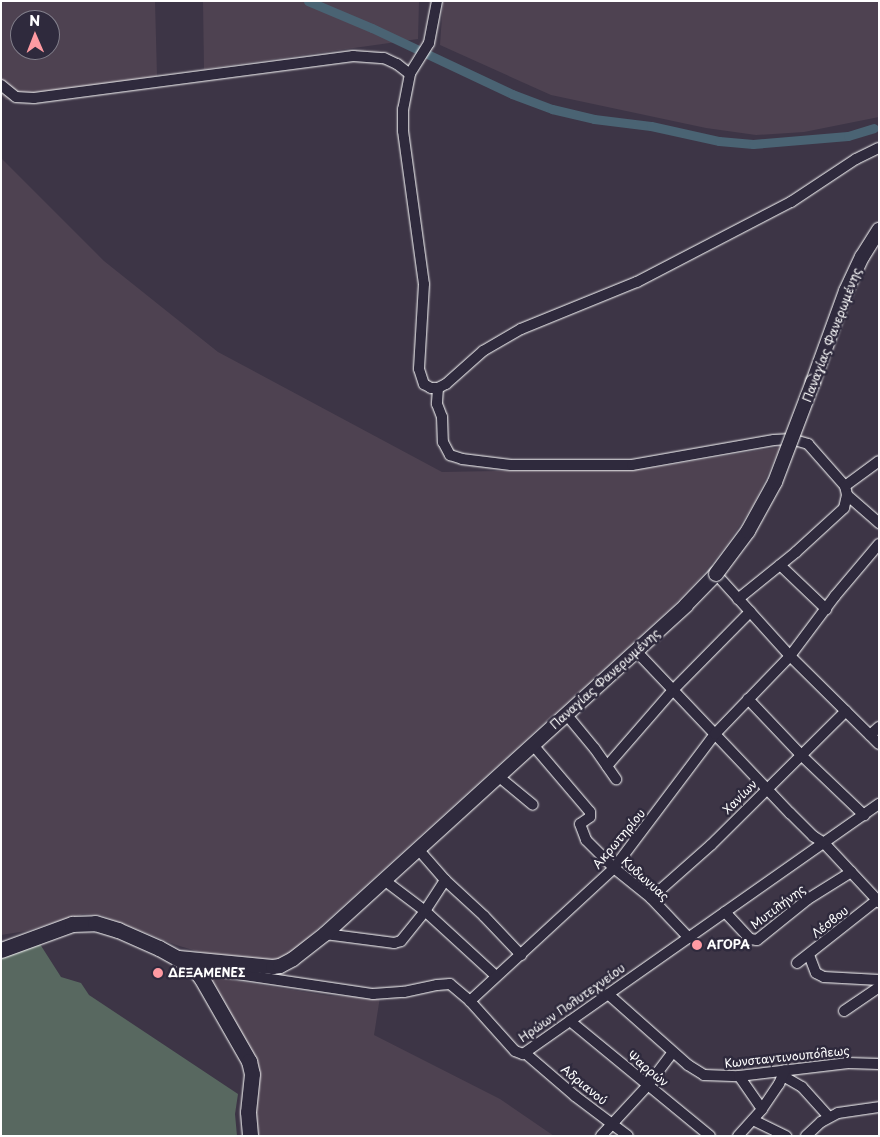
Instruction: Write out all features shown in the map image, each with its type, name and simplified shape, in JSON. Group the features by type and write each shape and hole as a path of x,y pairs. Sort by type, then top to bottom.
{"highway":[{"path":"1,950 72,924 95,923 118,930 179,958 192,966 202,979 249,1061 252,1074 248,1112 250,1136"}],"main road":[{"name":"Παναγίας Φανερωμένης","path":"179,958 280,966 325,934 636,651 716,574 748,531 776,482 846,291 862,257 879,230"}],"street":[{"path":"437,1 435,20 427,48 410,74 403,109 403,124 424,284 419,369 424,384 438,388"},
{"path":"1,85 16,97 34,98 353,56 384,58 410,74"},
{"path":"879,148 856,159 791,202 637,282 521,329 483,351 438,388 437,404 442,417 443,442 450,455 462,460 511,465 625,465 774,440 791,439 808,444 846,491 879,523"},
{"path":"738,598 780,565 844,508 846,491 879,461"},
{"name":"Ακρωτηρίου","path":"470,1001 614,868 716,734 790,656 879,544"},
{"path":"780,565 826,609"},
{"path":"716,574 790,656 879,744"},
{"path":"607,766 673,690 750,612"},
{"path":"636,651 813,836 824,843 878,901"},
{"path":"748,699 802,756 864,815"},
{"name":"Χανίων","path":"651,898 711,845 846,711"},
{"path":"566,714 595,749 616,779"},
{"path":"870,735 879,727"},
{"name":"Κυδωνυας","path":"533,745 590,812 590,817 580,824 580,829 586,840 614,868 651,898 689,938"},
{"path":"498,776 533,805"},
{"name":"Ηρώων Πολυτεχνείου","path":"204,961 217,972 373,994 398,993 450,984 470,1001 515,1051 525,1053 879,804"},
{"path":"418,849 445,880 484,916 520,955"},
{"name":"Μυτιλήνης","path":"725,912 750,939 758,940 808,899 851,872"},
{"path":"384,880 425,911 496,976"},
{"path":"325,934 394,944 406,936 445,880"},
{"name":"Λέσβου","path":"797,963 878,901"},
{"path":"808,955 816,973 824,977 879,980"},
{"path":"844,1011 879,987"},
{"name":"Κωνσταντινουπόλεως","path":"608,994 696,1072 710,1076 784,1073 857,1062 879,1064"},
{"name":"Ψαρρών","path":"570,1021 710,1136"},
{"path":"601,1136 648,1085 673,1052"},
{"name":"Αδριανού","path":"525,1053 575,1096 628,1136"},
{"path":"738,1136 762,1109 784,1073 802,1087 829,1117"},
{"path":"739,1076 762,1109"},
{"path":"806,1136 829,1117 859,1108 879,1107"},
{"path":"753,1120 786,1136"}],"shaded area":[{"path":"1,1 155,1 157,76 6,100 1,95"},
{"path":"203,1 419,1 418,39 204,69"},
{"path":"443,1 879,1 879,117 804,132 756,135 706,128 551,95 440,45"},
{"path":"1,158 104,261 218,352 442,472 650,468 780,447 754,504 726,546 698,580 673,606 289,955 277,960 262,962 207,954 176,945 101,915 83,914 26,931 1,935"},
{"path":"207,976 330,996 380,997 374,1035 500,1099 554,1136 254,1136 254,1074"}],"green space":[{"path":"38,941 61,977 81,983 89,995 238,1094 235,1114 237,1136 1,1136 1,955"}],"waterway":[{"path":"308,1 372,28 512,94 552,109 594,119 651,126 719,141 753,144 848,136 874,128"}],"place":[{"name":"ΑΓΟΡΑ","path":"697,945"},
{"name":"ΔΕΞΑΜΕΝΕΣ","path":"158,973"}]}
